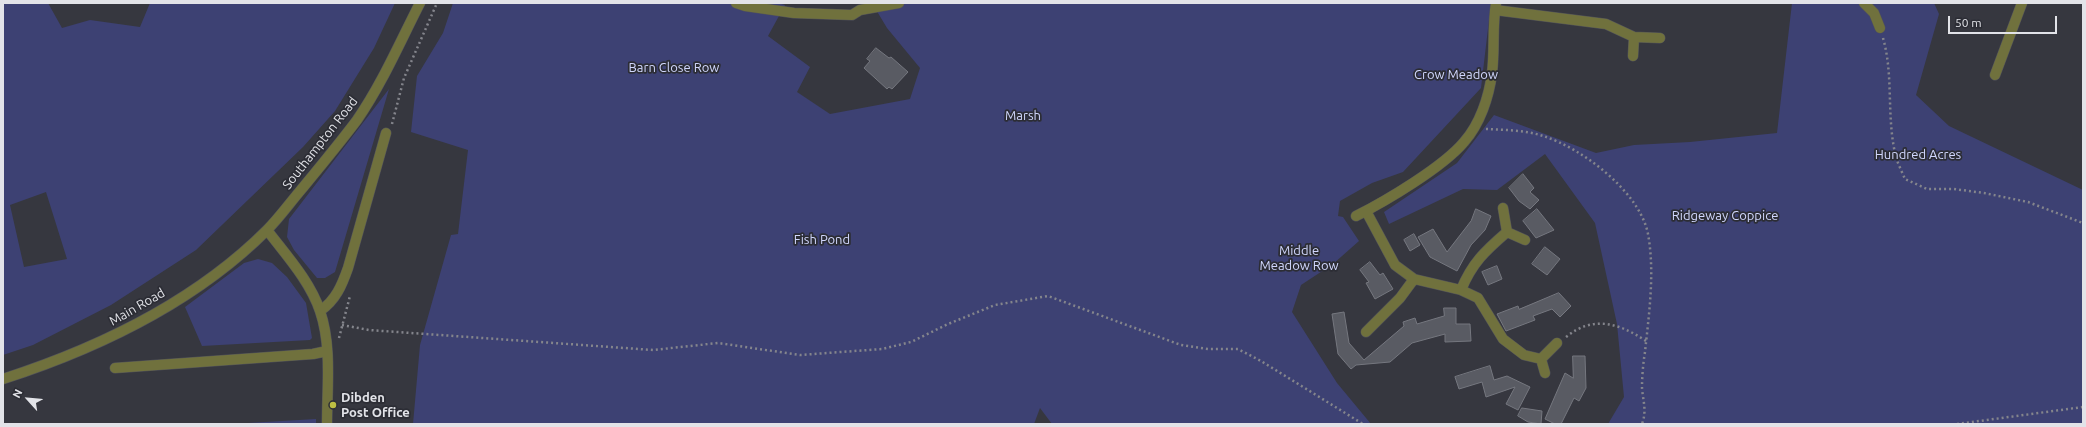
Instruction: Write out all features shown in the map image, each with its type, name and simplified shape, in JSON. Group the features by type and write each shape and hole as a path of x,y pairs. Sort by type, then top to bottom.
{"street":[{"name":"Southampton Road","path":"267,230 357,119 389,64 420,3"},
{"path":"736,3 745,6 794,13 852,15 860,10 899,3"},
{"path":"1864,3 1874,13 1880,28"},
{"path":"1995,75 2022,3"},
{"path":"1356,216 1433,169 1464,142 1484,108 1492,73 1495,7 1606,24 1634,37 1660,38"},
{"path":"1633,56 1634,37"},
{"path":"320,311 329,306 340,289 346,275 386,132"},
{"path":"1503,208 1507,232"},
{"path":"1366,211 1395,265 1414,279 1461,290 1478,298 1503,339 1524,355 1541,360"},
{"path":"267,230 306,281 320,311 327,351 326,424"},
{"name":"Main Road","path":"3,379 76,353 121,332 156,313 220,271 267,230"},
{"path":"1507,232 1525,240"},
{"path":"1461,290 1468,273 1482,254 1507,232"},
{"path":"1366,332 1400,298 1414,279"},
{"path":"1541,360 1558,343"},
{"path":"114,368 313,354 327,351"},
{"path":"1541,360 1545,372"}],"path":[{"path":"1880,28 1889,71 1892,123 1896,157 1905,179 1927,189 1954,189 1984,193 2028,202 2083,223"},
{"path":"1473,128 1523,132 1542,136 1559,142 1586,159 1627,194 1643,218 1648,234 1651,270 1642,388 1646,408 1642,424"},
{"path":"342,325 369,330 653,350 718,343 800,355 882,349 911,342 948,324 995,305 1048,296 1181,345 1208,349 1238,349 1261,361 1363,424"},
{"path":"1558,343 1574,331 1586,325 1602,324 1617,326 1630,331 1646,341"},
{"path":"1957,424 2083,407"}],"green space":[{"path":"3,3 48,3 62,28 90,20 140,27 150,3 395,3 374,48 335,111 303,147 196,250 111,305 33,345 3,355","holes":["46,192 67,259 24,267 10,205"]},
{"path":"453,3 778,3 785,5 768,36 810,67 797,92 830,114 910,99 920,68 887,28 872,3 1491,3 1481,88 1403,172 1372,183 1340,201 1338,216 1343,217 1359,241 1333,264 1301,285 1292,312 1337,383 1371,424 1052,424 1040,408 1034,424 413,424 420,345 451,235 458,234 468,150 411,132 417,76 443,33"},
{"path":"1792,3 1934,3 1939,14 1916,95 1949,126 2083,190 2083,424 1608,424 1624,397 1617,324 1595,223 1545,154 1497,190 1463,189 1389,224 1384,212 1457,163 1494,115 1596,153 1634,145 1690,142 1777,133"},
{"path":"389,89 335,272 325,278 317,278 294,250 287,237 289,219"},
{"path":"258,259 272,263 287,277 306,303 312,338 310,340 202,346 185,307 244,263"},
{"path":"316,419 316,424 231,424"}],"building":[{"path":"876,48 889,58 891,57 908,72 892,89 889,87 887,89 864,68 870,61 867,59"},
{"path":"1523,174 1534,188 1530,192 1539,200 1530,209 1519,201 1509,188"},
{"path":"1476,209 1491,216 1485,230 1471,245 1457,271 1430,257 1418,237 1433,229 1447,252 1471,221"},
{"path":"1537,209 1554,230 1536,238 1523,221"},
{"path":"1414,234 1420,245 1410,251 1404,240"},
{"path":"1545,247 1560,259 1547,275 1532,264"},
{"path":"1370,262 1380,275 1383,273 1393,289 1375,299 1366,283 1369,282 1360,270"},
{"path":"1497,266 1502,279 1488,285 1482,272"},
{"path":"1559,293 1571,306 1560,317 1552,309 1533,316 1535,320 1506,331 1497,314 1518,306 1519,309"},
{"path":"1444,308 1456,308 1456,324 1470,324 1471,341 1445,342 1445,334 1412,343 1390,362 1356,365 1351,369 1338,354 1332,314 1344,312 1349,343 1364,360 1404,326 1403,322 1415,318 1417,324 1444,316"},
{"path":"1573,356 1585,356 1586,388 1579,401 1574,398 1561,424 1555,424 1545,419 1565,373 1573,378"},
{"path":"1490,366 1494,380 1507,376 1530,387 1518,410 1506,404 1515,387 1486,397 1482,382 1459,389 1455,377"},
{"path":"1522,408 1542,411 1541,424 1528,422 1518,416"}],"place":[{"name":"Dibden Post Office","path":"333,405"}],"park label":[{"name":"Barn Close Row","path":"674,68"},
{"name":"Crow Meadow","path":"1456,75"},
{"name":"Marsh","path":"1023,116"},
{"name":"Hundred Acres","path":"1918,155"},
{"name":"Ridgeway Coppice","path":"1725,216"},
{"name":"Fish Pond","path":"822,240"},
{"name":"Middle Meadow Row","path":"1299,258"}]}
